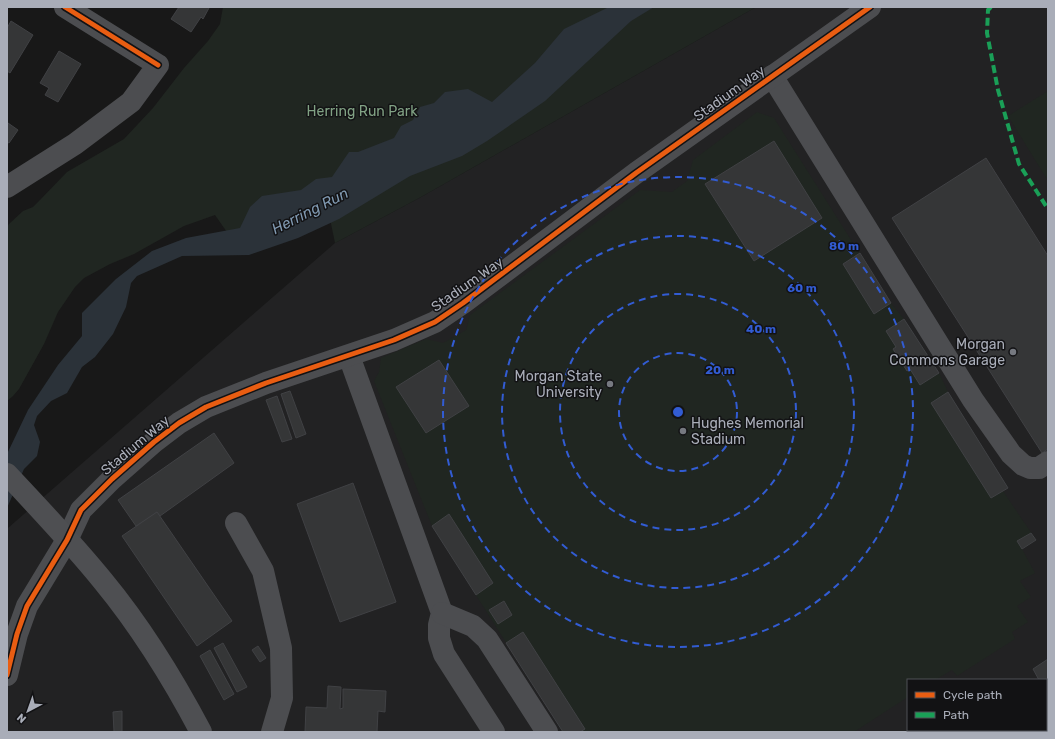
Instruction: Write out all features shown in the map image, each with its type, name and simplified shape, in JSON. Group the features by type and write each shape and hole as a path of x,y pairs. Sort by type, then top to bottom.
{"main road":[{"path":"7,474 104,581 138,627 169,674 201,732"}],"street":[{"path":"7,187 75,144 131,102 158,65 65,7"},
{"name":"Stadium Way","path":"7,675 17,634 27,606 67,540 81,510 112,479 154,442 179,423 206,407 259,386 394,340 435,322 463,303 636,173 772,76 799,59 870,7"},
{"path":"772,76 973,400 1011,454 1023,465 1030,468 1039,468 1048,462"},
{"path":"349,356 442,613 439,625 439,638 444,654 494,732"},
{"path":"236,523 263,571 281,648 282,698 272,732"},
{"path":"442,613 473,626 487,639 547,732"}],"shaded area":[{"name":"Morgan State University","path":"756,7 1048,7 1048,732 7,732 7,526 8,528 335,243 421,197"}],"green space":[{"name":"Herring Run Park","path":"223,7 756,7 421,197 335,243 328,209 236,245 215,215 184,226 134,254 110,264 84,278 75,287 58,312 44,344 19,389 7,401 7,227 23,211 33,207 67,172 124,139 153,108 184,68 208,41 220,24"},
{"path":"1048,91 1048,181 1008,116"},
{"name":"Hughes Memorial Stadium","path":"757,112 774,118 891,303 904,319 939,373 948,392 1008,488 1003,491 1036,540 1022,549 1035,573 1020,581 1031,597 1017,606 1028,622 1012,632 1015,639 957,676 952,670 937,679 907,679 907,698 854,732 563,732 432,526 374,381 379,372 381,358 426,339 443,343 466,330 470,315 640,190 672,192 687,181 693,160"}],"water":[{"name":"Herring Run","path":"609,7 654,7 631,21 545,101 487,141 462,156 410,176 339,219 298,238 249,255 182,256 137,276 131,283 126,307 113,334 95,357 82,367 67,393 51,401 37,416 34,425 40,442 37,456 24,469 7,508 7,454 28,410 58,365 82,336 82,313 116,279 152,251 186,238 240,228 250,207 262,196 301,190 316,179 332,177 349,152 358,152 394,138 401,126 413,120 420,107 434,103 445,92 468,89 492,102 535,63 564,29"}],"building":[{"path":"179,7 209,8 203,19 201,17 191,32 171,19"},
{"path":"11,21 33,35 10,73 7,71 7,28"},
{"path":"59,51 81,64 58,102 45,95 49,88 40,83"},
{"path":"8,123 18,130 9,143 7,142"},
{"path":"774,141 822,218 754,261 705,184"},
{"name":"Morgan Commons Garage","path":"986,158 1048,256 1048,449 1042,453 892,218"},
{"path":"860,253 891,303 874,314 843,264"},
{"path":"904,319 939,373 920,385 910,369 907,371 893,349 896,347 886,331"},
{"path":"439,360 469,406 426,433 396,387"},
{"path":"290,391 306,434 296,438 281,394"},
{"path":"948,392 1008,488 991,498 931,403"},
{"path":"277,396 292,439 282,442 266,400"},
{"path":"214,433 234,463 160,516 157,512 136,526 118,500"},
{"path":"353,483 396,602 340,622 297,504"},
{"path":"157,512 232,621 197,646 122,536"},
{"path":"449,514 493,583 476,595 432,526"},
{"path":"1031,533 1036,540 1022,549 1017,541"},
{"path":"504,601 512,615 498,624 489,610"},
{"path":"523,632 585,729 580,732 563,732 506,643"},
{"path":"223,643 247,687 237,692 214,648"},
{"path":"258,646 266,658 260,662 252,650"},
{"path":"210,650 234,694 224,700 200,656"},
{"path":"1048,659 1048,694 1047,679 1038,679 1033,669"},
{"path":"328,686 341,687 340,709 343,708 343,689 386,691 385,712 378,711 377,732 305,732 306,707 327,708"},
{"path":"122,711 122,732 114,732 113,712"},
{"path":"972,731 973,732 914,732"}],"marked path":[{"path":"991,7 988,10 987,33 998,90 1019,164 1048,209"}],"cycle path":[{"path":"65,7 158,65"},
{"path":"7,675 17,634 27,606 67,540 81,510 112,479 154,442 179,423 206,407 266,383 394,340 435,322 463,303 636,173 870,7"}],"place":[{"name":"Morgan Commons Garage","path":"1013,352"},
{"name":"Morgan State University","path":"610,384"},
{"name":"Hughes Memorial Stadium","path":"683,431"}]}
